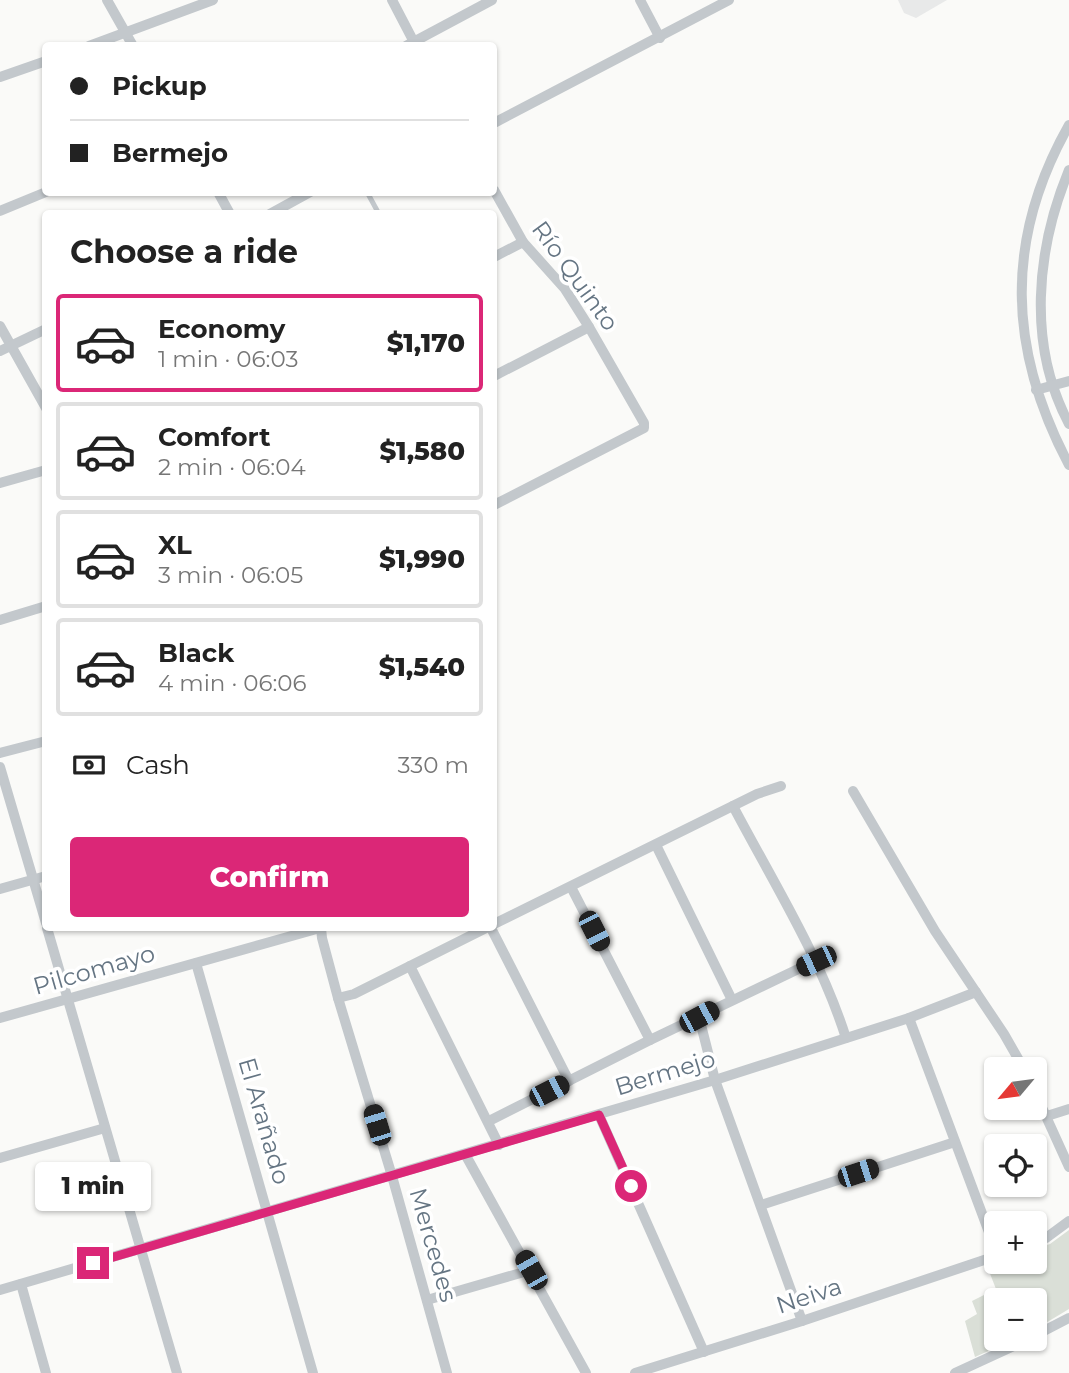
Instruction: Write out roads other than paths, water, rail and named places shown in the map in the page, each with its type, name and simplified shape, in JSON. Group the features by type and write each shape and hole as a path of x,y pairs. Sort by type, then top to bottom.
{"street":[{"path":"107,0 131,42"},
{"path":"99,42 213,0"},
{"path":"392,0 411,42"},
{"path":"416,42 492,0"},
{"path":"640,0 660,38"},
{"path":"497,121 729,0"},
{"path":"0,78 42,62"},
{"path":"1069,125 1051,158 1027,234 1023,260 1022,318 1024,345 1036,390 1046,418 1069,465"},
{"path":"1069,170 1051,219 1042,278 1042,337 1053,385 1069,424"},
{"path":"0,211 42,194"},
{"name":"Río Quinto","path":"497,195 523,242 565,289 644,423 644,428 637,432 497,503"},
{"path":"277,210 303,196"},
{"path":"497,255 523,242"},
{"path":"0,327 6,349 42,402"},
{"path":"497,374 589,327"},
{"path":"6,349 42,331"},
{"path":"1036,390 1069,381"},
{"path":"0,483 42,471"},
{"path":"0,620 42,607"},
{"path":"0,753 42,742"},
{"path":"0,767 42,911"},
{"path":"497,923 733,806 781,786"},
{"path":"853,791 935,931 1017,1057"},
{"path":"733,806 816,961 846,1038"},
{"path":"656,845 732,1000"},
{"path":"0,889 42,877"},
{"path":"571,887 650,1040"},
{"path":"48,931 177,1373"},
{"name":"Pilcomayo","path":"0,1018 310,931"},
{"name":"Mercedes","path":"321,931 338,998 392,1176 447,1373"},
{"path":"338,998 354,994 480,931"},
{"path":"493,931 569,1081"},
{"path":"489,1121 816,961"},
{"name":"El Arañado","path":"196,963 313,1373"},
{"path":"410,966 499,1145"},
{"name":"Bermejo","path":"0,1290 715,1080 909,1018 976,992"},
{"path":"699,1017 715,1080 802,1321"},
{"path":"909,1018 984,1221"},
{"path":"1069,1109 1047,1116 1069,1167"},
{"path":"599,1115 704,1352"},
{"path":"0,1158 105,1128"},
{"path":"761,1205 955,1142"},
{"path":"465,1154 586,1373"},
{"path":"1047,1237 1069,1221"},
{"name":"Neiva","path":"635,1373 802,1321 984,1257"},
{"path":"427,1300 531,1270"},
{"path":"21,1284 46,1373"},
{"path":"1047,1330 1069,1318"},
{"path":"955,1373 968,1370 1006,1351"}]}
